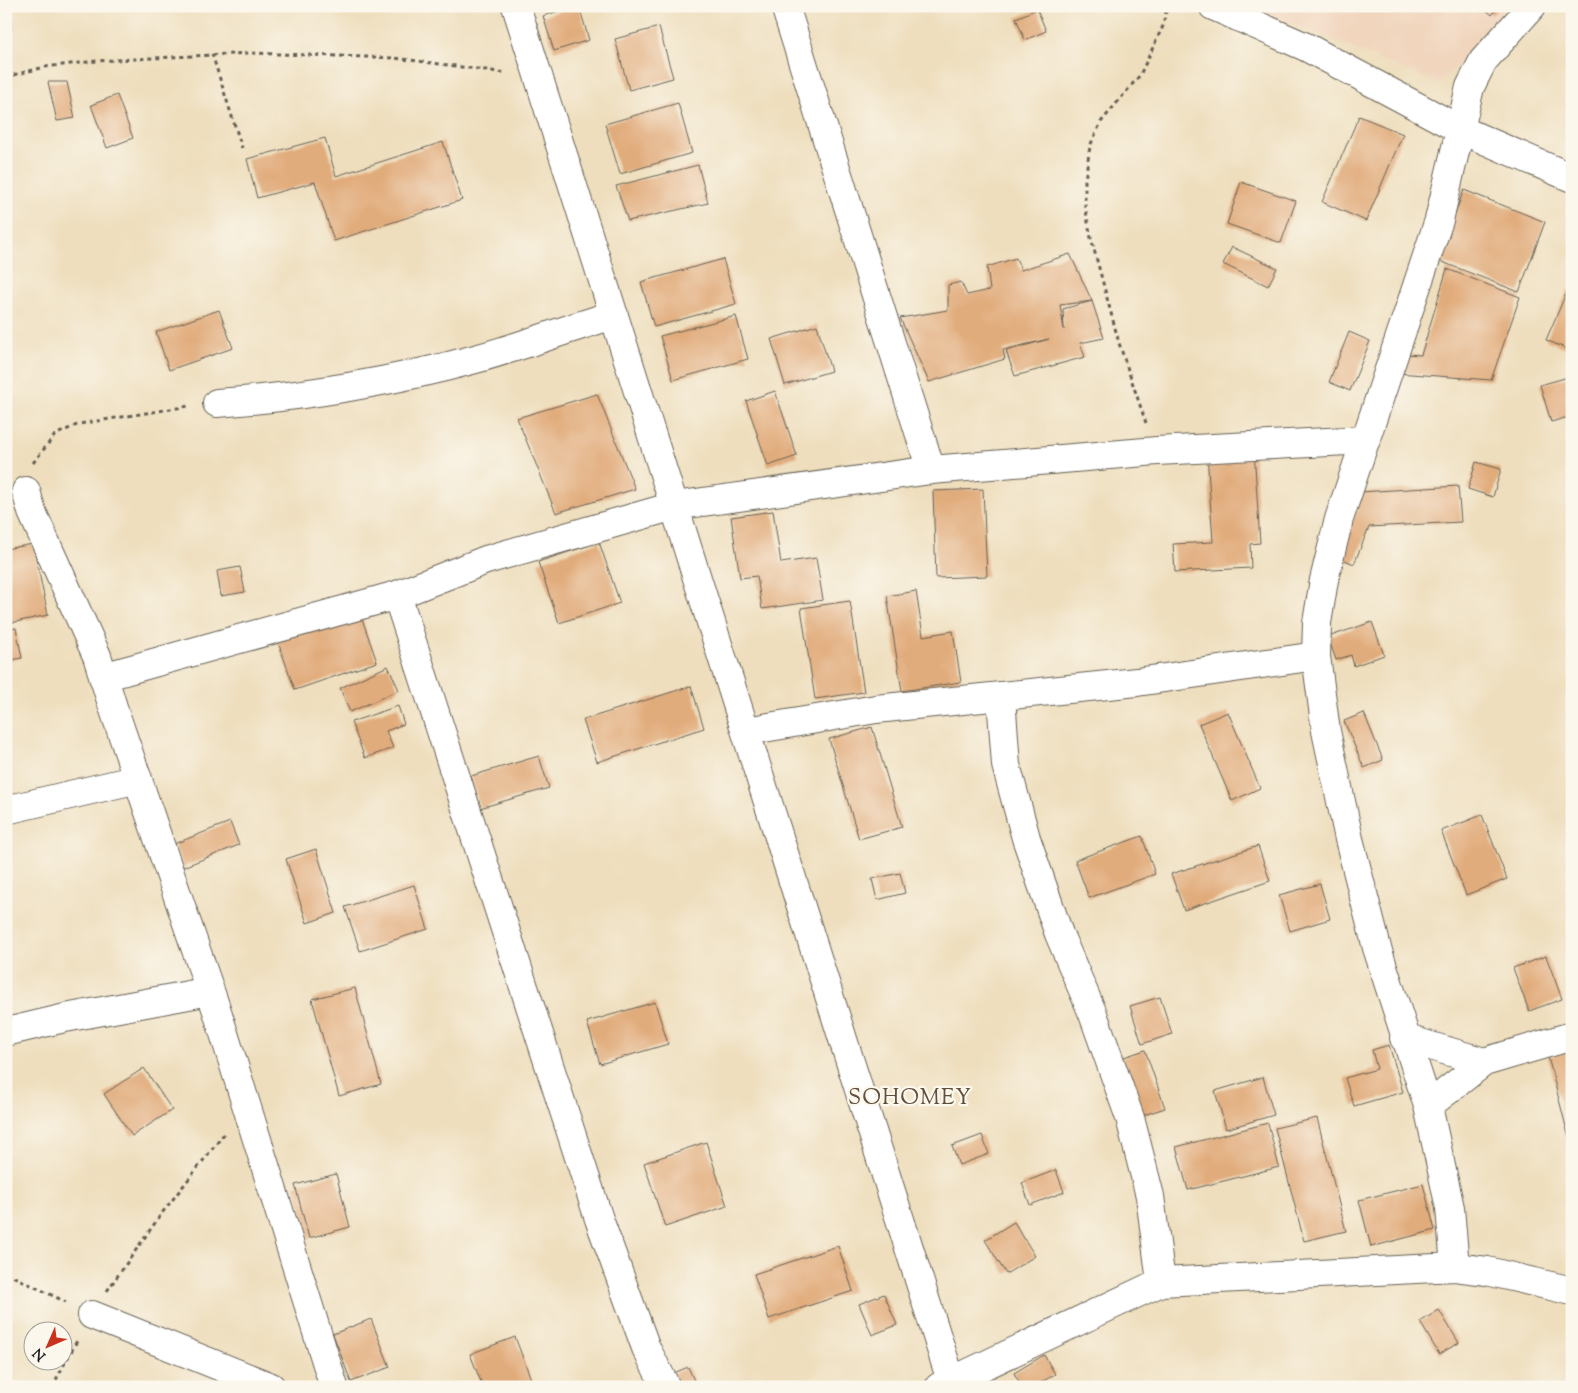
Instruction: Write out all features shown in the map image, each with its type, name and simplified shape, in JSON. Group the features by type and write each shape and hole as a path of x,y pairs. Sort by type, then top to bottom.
{"street":[{"path":"516,6 746,731 947,1385 1161,1282 1455,1268 1487,1271 1572,1291"},
{"path":"785,6 931,470"},
{"path":"1213,6 1306,47 1459,129 1572,178"},
{"path":"1455,1268 1450,1208 1428,1106 1404,1038 1376,948 1349,839 1326,731 1316,656 1318,623 1324,580 1339,519 1439,220 1470,87 1483,61 1532,6"},
{"path":"217,403 292,395 418,372 478,358 614,315"},
{"path":"103,677 397,595 486,560 674,506 931,470 1157,452 1366,440"},
{"path":"26,491 32,512 97,656 210,991 334,1387"},
{"path":"397,595 598,1219 646,1348 666,1387"},
{"path":"746,731 876,709 1001,697 1216,672 1316,656"},
{"path":"1001,697 1006,766 1026,838 1059,934 1093,1014 1130,1118 1150,1196 1161,1282"},
{"path":"6,810 138,779"},
{"path":"6,1032 65,1018 210,991"},
{"path":"1428,1106 1484,1062 1572,1036"},
{"path":"1404,1038 1484,1062"},
{"path":"92,1315 271,1387"}],"path":[{"path":"1157,452 1119,343 1091,238 1085,206 1085,180 1090,146 1101,122 1140,75 1163,26 1167,6"},
{"path":"212,54 242,148"},
{"path":"6,77 45,67 96,61 212,54 313,54 395,58 490,69 540,80"},
{"path":"26,491 28,470 40,451 55,435 79,424 118,416 217,403"},
{"path":"52,1387 92,1315 162,1213 247,1106"},
{"path":"6,1273 92,1315"}],"shaded area":[{"path":"1250,6 1507,6 1440,84"}],"building":[{"path":"561,6 579,6 589,40 554,51 543,16 562,10"},
{"path":"1482,6 1499,6 1492,15"},
{"path":"6,7 12,7 11,31 6,31"},
{"path":"1037,9 1046,31 1025,40 1016,18"},
{"path":"659,27 673,78 629,90 615,39"},
{"path":"48,82 67,82 75,118 57,121"},
{"path":"117,95 133,138 107,148 91,105"},
{"path":"678,103 692,153 620,174 605,124"},
{"path":"1359,116 1403,134 1366,221 1322,202"},
{"path":"325,138 336,176 443,142 462,200 334,241 315,182 257,198 247,159"},
{"path":"698,165 708,203 628,221 616,186"},
{"path":"1241,182 1296,201 1281,243 1227,224"},
{"path":"1464,190 1545,222 1519,292 1437,260"},
{"path":"1232,247 1277,268 1268,286 1223,264"},
{"path":"1070,254 1092,301 1104,338 1080,343 1085,357 1015,376 1006,351 1049,339 1003,350 1005,359 929,382 900,318 948,310 948,285 961,282 967,295 990,290 987,267 1016,258 1021,270","holes":["1092,301 1063,309 1064,330 1060,305"]},
{"path":"723,259 736,304 654,327 641,282"},
{"path":"1447,269 1520,297 1491,380 1397,373 1405,354 1421,355"},
{"path":"1568,289 1572,291 1572,351 1546,340"},
{"path":"219,310 233,348 169,370 156,332"},
{"path":"736,316 748,359 673,380 660,336"},
{"path":"817,325 831,371 785,385 771,339"},
{"path":"1349,332 1370,341 1350,391 1329,382"},
{"path":"1572,376 1572,416 1551,422 1540,385"},
{"path":"775,391 797,456 768,466 746,401"},
{"path":"597,394 635,489 556,513 517,418"},
{"path":"1254,450 1260,543 1250,544 1251,568 1175,572 1173,544 1213,542 1207,453"},
{"path":"1476,462 1501,469 1493,497 1468,489"},
{"path":"1458,486 1461,522 1369,527 1354,564 1338,557 1360,501 1360,492"},
{"path":"983,489 987,576 936,578 933,491"},
{"path":"773,511 781,563 816,558 823,600 762,609 757,576 740,578 731,517"},
{"path":"599,542 620,603 559,623 538,562"},
{"path":"33,544 48,615 6,624 6,549"},
{"path":"240,567 245,592 221,596 217,571"},
{"path":"916,591 923,636 953,631 961,682 902,691 887,596"},
{"path":"850,601 864,692 815,699 801,608"},
{"path":"360,613 377,662 295,690 278,642"},
{"path":"1372,622 1384,655 1354,666 1351,655 1336,660 1328,637"},
{"path":"16,628 22,658 6,661 6,630"},
{"path":"388,666 399,690 350,712 340,688"},
{"path":"691,686 704,728 597,762 583,720"},
{"path":"398,706 404,724 386,731 393,748 365,758 351,722"},
{"path":"1228,712 1260,788 1232,801 1199,724"},
{"path":"1364,713 1383,760 1364,768 1344,721"},
{"path":"872,727 902,827 859,839 829,739"},
{"path":"539,756 549,788 480,808 471,776"},
{"path":"1482,815 1507,879 1466,895 1441,831"},
{"path":"230,822 239,845 183,867 174,844"},
{"path":"1142,836 1155,874 1089,898 1075,860"},
{"path":"1258,846 1270,881 1184,910 1171,874"},
{"path":"316,849 336,913 307,923 286,859"},
{"path":"900,873 905,893 877,900 872,879"},
{"path":"1320,884 1330,919 1290,931 1279,895"},
{"path":"414,885 428,929 360,951 345,907"},
{"path":"1546,956 1562,999 1529,1011 1513,968"},
{"path":"355,988 381,1084 339,1096 312,999"},
{"path":"1160,997 1172,1034 1142,1044 1130,1006"},
{"path":"655,1002 668,1044 600,1064 587,1022"},
{"path":"1389,1045 1403,1092 1354,1106 1345,1078 1377,1069 1372,1050"},
{"path":"1145,1050 1165,1108 1135,1118 1115,1060"},
{"path":"1572,1050 1572,1146 1571,1146 1548,1057"},
{"path":"144,1068 172,1110 132,1136 104,1094"},
{"path":"1263,1077 1274,1115 1226,1129 1215,1091"},
{"path":"1317,1118 1346,1231 1304,1241 1275,1128"},
{"path":"1268,1123 1279,1167 1188,1190 1176,1147"},
{"path":"982,1135 989,1154 959,1165 952,1146"},
{"path":"706,1142 727,1206 665,1227 644,1163"},
{"path":"1056,1170 1064,1192 1030,1205 1022,1183"},
{"path":"336,1174 350,1227 309,1238 295,1185"},
{"path":"1423,1184 1435,1230 1371,1247 1359,1200"},
{"path":"1014,1222 1035,1256 1006,1274 985,1240"},
{"path":"838,1246 853,1291 769,1319 754,1274"},
{"path":"884,1294 897,1325 872,1335 859,1304"},
{"path":"1439,1310 1459,1343 1439,1354 1420,1322"},
{"path":"371,1319 390,1367 351,1382 333,1334"},
{"path":"515,1337 534,1387 483,1387 470,1354"},
{"path":"1044,1355 1055,1374 1034,1387 1022,1387 1014,1373"},
{"path":"688,1367 697,1387 672,1387 667,1376"}],"district":[{"name":"SOHOMEY","path":"910,1099"}]}
